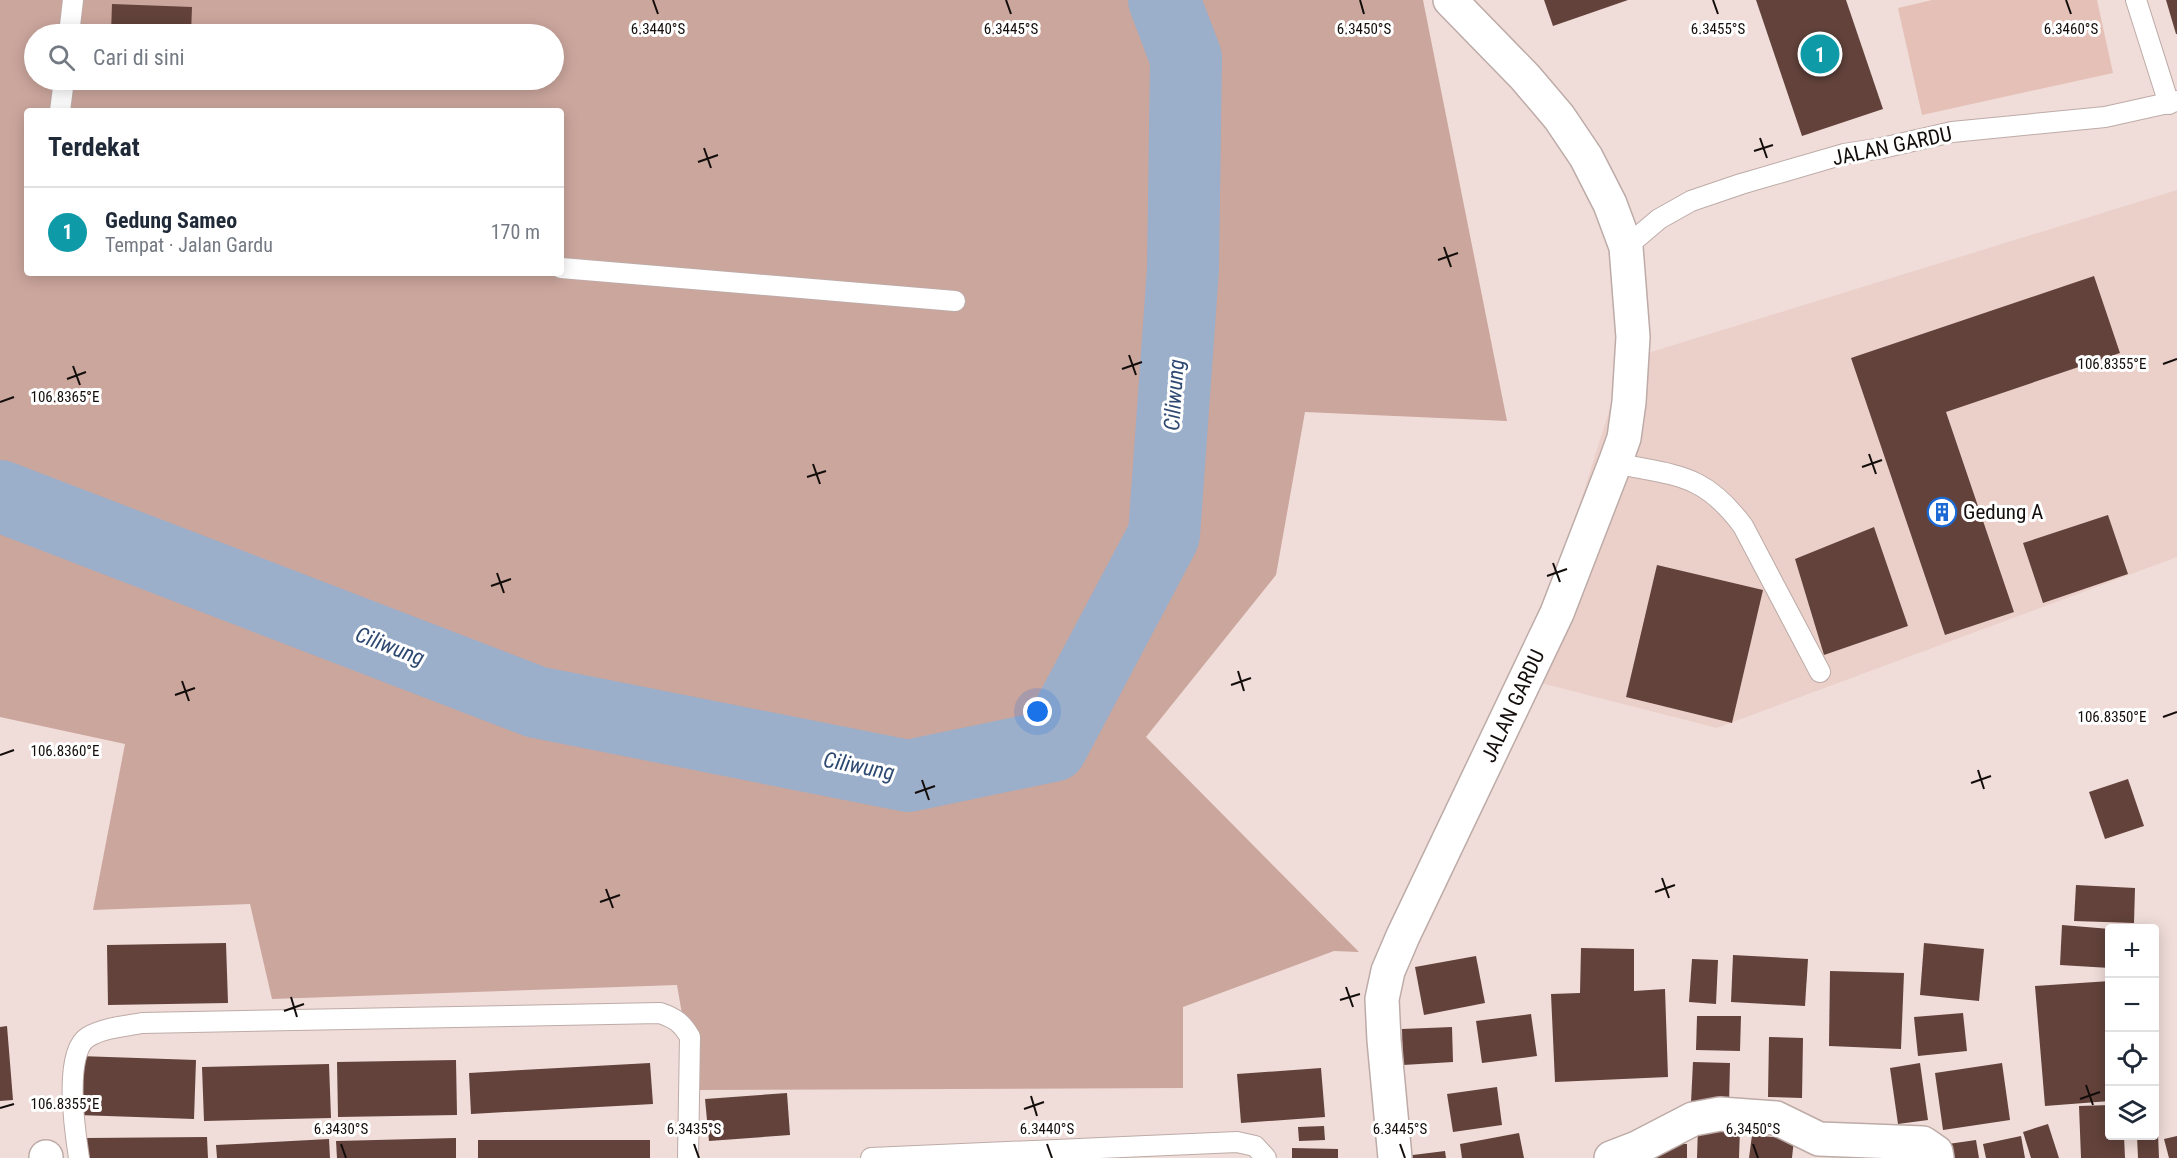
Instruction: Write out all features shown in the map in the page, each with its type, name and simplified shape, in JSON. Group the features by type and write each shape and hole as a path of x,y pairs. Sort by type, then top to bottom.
{"street":[{"name":"JALAN GARDU","path":"1395,1158 1382,1009 1388,971 1557,613 1615,463 1624,438 1633,337 1626,248 1610,204 1586,157 1559,117 1525,77 1450,0"},
{"path":"1611,1158 1637,1148 1693,1119 1720,1114 1776,1118 1819,1139 1923,1143 1936,1152 1937,1158"}],"lane":[{"path":"70,24 73,0"},
{"path":"2136,0 2173,103"},
{"path":"60,108 62,90"},
{"name":"JALAN GARDU","path":"1626,248 1659,219 1691,201 1844,154 1952,132 2105,117 2173,103"},
{"path":"564,268 955,301"},
{"path":"1615,463 1690,479 1707,488 1728,506 1743,526 1820,672"},
{"path":"79,1158 73,1116 76,1052 86,1038 126,1026 142,1023 660,1013 673,1017 683,1024 690,1037 688,1158"},
{"path":"871,1158 1236,1142 1255,1146 1266,1158"}],"shaded area":[{"path":"0,0 1423,0 1507,421 1305,412 1276,575 1146,737 1359,952 1334,951 1183,1007 1183,1088 695,1090 677,985 272,999 250,904 93,910 125,744 0,717"},
{"path":"1932,0 2097,0 2113,73 1922,115 1898,8"},
{"path":"2177,190 2177,557 1717,728 1525,679 1625,360"}],"building":[{"path":"1544,0 1628,0 1553,26"},
{"path":"1756,0 1846,0 1883,109 1802,136"},
{"path":"2166,0 2177,0 2177,34 2176,34"},
{"path":"112,4 192,7 191,24 111,24"},
{"name":"Gedung A","path":"2094,276 2120,353 1946,412 2014,612 1945,635 1851,358"},
{"path":"2108,515 2128,574 2043,603 2023,543"},
{"path":"1874,527 1908,626 1824,655 1795,559"},
{"path":"1657,565 1763,590 1732,723 1626,697"},
{"path":"2128,779 2144,826 2105,839 2089,792"},
{"path":"2076,885 2135,888 2134,923 2074,921"},
{"path":"2062,925 2105,929 2105,968 2060,965"},
{"path":"226,943 228,1003 108,1005 107,945"},
{"path":"1924,943 1984,949 1979,1001 1920,995"},
{"path":"1581,948 1634,949 1634,991 1665,989 1668,1077 1555,1082 1551,994 1580,993"},
{"path":"1733,955 1808,959 1805,1006 1731,1002"},
{"path":"1476,956 1485,1003 1424,1015 1415,967"},
{"path":"1692,959 1718,960 1716,1004 1689,1002"},
{"path":"1830,971 1904,973 1901,1049 1829,1046"},
{"path":"2105,981 2105,1101 2045,1106 2035,986"},
{"path":"1963,1013 1967,1051 1918,1056 1914,1017"},
{"path":"1531,1014 1537,1056 1482,1063 1476,1021"},
{"path":"1697,1016 1741,1016 1740,1051 1696,1050"},
{"path":"7,1026 13,1100 0,1101 0,1027"},
{"path":"1452,1027 1453,1062 1403,1065 1402,1029"},
{"path":"1769,1037 1803,1038 1802,1098 1768,1097"},
{"path":"79,1056 196,1060 194,1119 78,1115"},
{"path":"456,1060 457,1115 338,1117 337,1062"},
{"path":"1693,1062 1730,1063 1729,1104 1691,1103"},
{"path":"650,1063 653,1104 471,1114 469,1073"},
{"path":"1920,1063 1928,1120 1898,1124 1890,1068"},
{"path":"2002,1063 2010,1120 1943,1130 1935,1073"},
{"path":"329,1064 331,1118 204,1121 202,1067"},
{"path":"1321,1068 1325,1117 1241,1123 1237,1074"},
{"path":"1497,1087 1502,1125 1453,1132 1447,1094"},
{"path":"787,1093 790,1135 709,1141 705,1099"},
{"path":"2105,1105 2105,1140 2124,1140 2125,1158 2081,1158 2079,1106"},
{"path":"2048,1124 2059,1158 2031,1158 2023,1132"},
{"path":"1324,1126 1325,1140 1299,1141 1298,1127"},
{"path":"1698,1127 1740,1128 1739,1158 1697,1158"},
{"path":"1519,1133 1524,1158 1462,1158 1460,1144"},
{"path":"1752,1135 1794,1139 1792,1158 1749,1158"},
{"path":"2021,1136 2025,1158 1986,1158 1983,1144"},
{"path":"2177,1136 2177,1158 2169,1158 2164,1139"},
{"path":"207,1137 208,1158 87,1158 87,1138"},
{"path":"456,1138 456,1158 337,1158 336,1141"},
{"path":"329,1139 330,1158 217,1158 216,1145"},
{"path":"478,1140 650,1140 650,1158 478,1158"},
{"path":"1976,1140 1979,1158 1943,1158 1941,1145"},
{"path":"2137,1140 2158,1140 2159,1158 2138,1158"},
{"path":"1658,1143 1687,1144 1687,1158 1657,1158"},
{"path":"1292,1148 1338,1149 1338,1158 1292,1158"},
{"path":"1445,1151 1446,1158 1397,1158 1397,1157"}],"waterway":[{"name":"Ciliwung","path":"0,496 536,702 908,776 1052,746 1164,535 1183,269 1186,58 1164,0"}],"place":[{"name":"Gedung Sameo","path":"1820,54"},
{"name":"Gedung A","path":"1942,512"}]}
